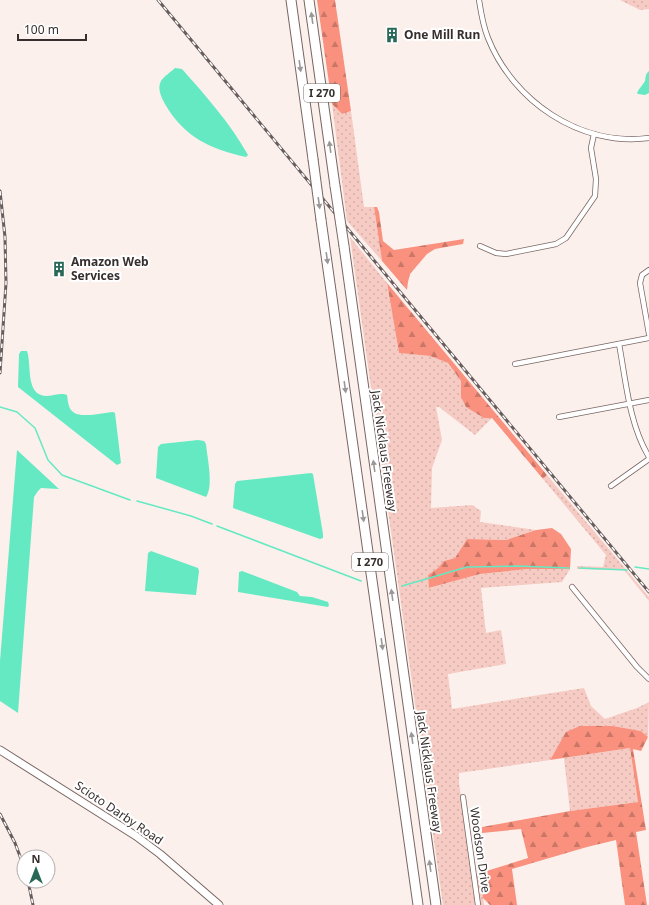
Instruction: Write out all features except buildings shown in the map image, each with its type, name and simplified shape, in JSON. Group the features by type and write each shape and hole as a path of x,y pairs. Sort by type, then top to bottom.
{"highway":[{"name":"I 270","path":"291,0 418,905"},
{"name":"Jack Nicklaus Freeway","path":"309,0 436,905"}],"main road":[{"name":"Scioto Darby Road","path":"0,750 136,836 160,854 219,905"}],"street":[{"path":"479,0 482,19 488,39 500,63 526,96 546,112 571,125 594,134 619,138 649,138"},
{"path":"480,246 496,253 506,254 556,244 566,238 595,196 596,179 591,148 594,134"},
{"path":"649,270 642,275 640,283 649,334"},
{"path":"515,364 649,338"},
{"path":"611,486 649,458 639,437 630,403 619,344"},
{"path":"559,417 649,400"},
{"path":"572,587 637,667 649,679"},
{"name":"Woodson Drive","path":"463,797 478,905"}],"shaded area":[{"path":"620,0 649,0 649,9 640,10"},
{"path":"175,68 182,69 217,110 241,143 248,155 246,157 221,150 199,140 189,133 172,115 162,98 159,87 162,79"},
{"path":"649,71 649,93 645,95 638,94 637,93 645,81 646,75"},
{"path":"332,104 342,114 351,111 364,207 374,207 382,261 347,221"},
{"path":"350,237 387,283 399,353 430,356 448,363 461,381 461,397 492,418 475,435 439,407 436,407 442,440 432,468 431,508 472,505 481,511 480,522 536,530 506,540 467,539 455,558 444,561 438,568 428,575 430,588 480,574 528,569 570,569 562,582 481,588 486,633 501,630 506,664 448,674 452,709 584,688 591,706 605,719 637,708 649,702 648,737 641,731 613,726 580,726 559,746 550,760 459,773 459,783 477,905 443,905"},
{"path":"21,351 27,351 30,378 35,391 39,394 46,396 60,394 67,395 68,404 72,411 80,415 115,413 121,463 117,465 18,387 19,354"},
{"path":"198,440 204,441 206,444 209,464 210,486 206,497 156,478 158,447 161,444"},
{"path":"17,450 59,489 41,488 34,497 18,713 0,701 0,661"},
{"path":"313,474 323,538 320,539 233,508 235,484 237,481"},
{"path":"547,475 649,597 649,601 624,570 577,569 577,566 603,567 606,555 543,479"},
{"path":"151,551 198,568 199,571 196,595 145,591 148,553"},
{"path":"242,571 297,592 300,596 312,597 328,602 329,605 328,607 238,592 239,572"},
{"path":"630,748 638,802 570,811 564,758"},
{"path":"480,873 484,905 479,905 475,874"}],"green space":[{"path":"317,0 335,0 351,111 342,114 332,104"},
{"path":"374,207 377,207 379,212 383,241 394,250 464,239 463,244 435,249 427,254 410,274 407,290 382,261"},
{"path":"387,283 547,475 543,479 492,418 484,418 466,407 461,397 461,381 448,363 430,356 399,353"},
{"path":"552,528 561,534 571,549 570,569 528,569 480,574 429,588 428,575 438,568 444,561 455,558 467,539 506,540 536,530"},
{"path":"580,726 613,726 641,731 648,737 641,751 633,749 646,830 636,832 647,905 625,905 616,840 512,869 517,905 490,905 483,898 480,873 528,858 521,829 482,833 482,827 570,811 638,802 630,748 550,760 566,732"}],"waterway":[{"path":"0,407 17,412 35,428 48,460 62,475 130,500"},
{"path":"137,501 191,516 212,524"},
{"path":"217,526 361,581"},
{"path":"402,586 467,567 518,566 569,568"},
{"path":"635,567 649,569"},
{"path":"579,568 627,570"}],"railway":[{"path":"158,0 649,592"},
{"path":"0,191 5,237 6,283 0,373"},
{"path":"0,814 17,849"},
{"path":"30,889 33,905"}],"place":[{"name":"One Mill Run","path":"392,35"},
{"name":"Amazon Web Services","path":"59,269"}]}
